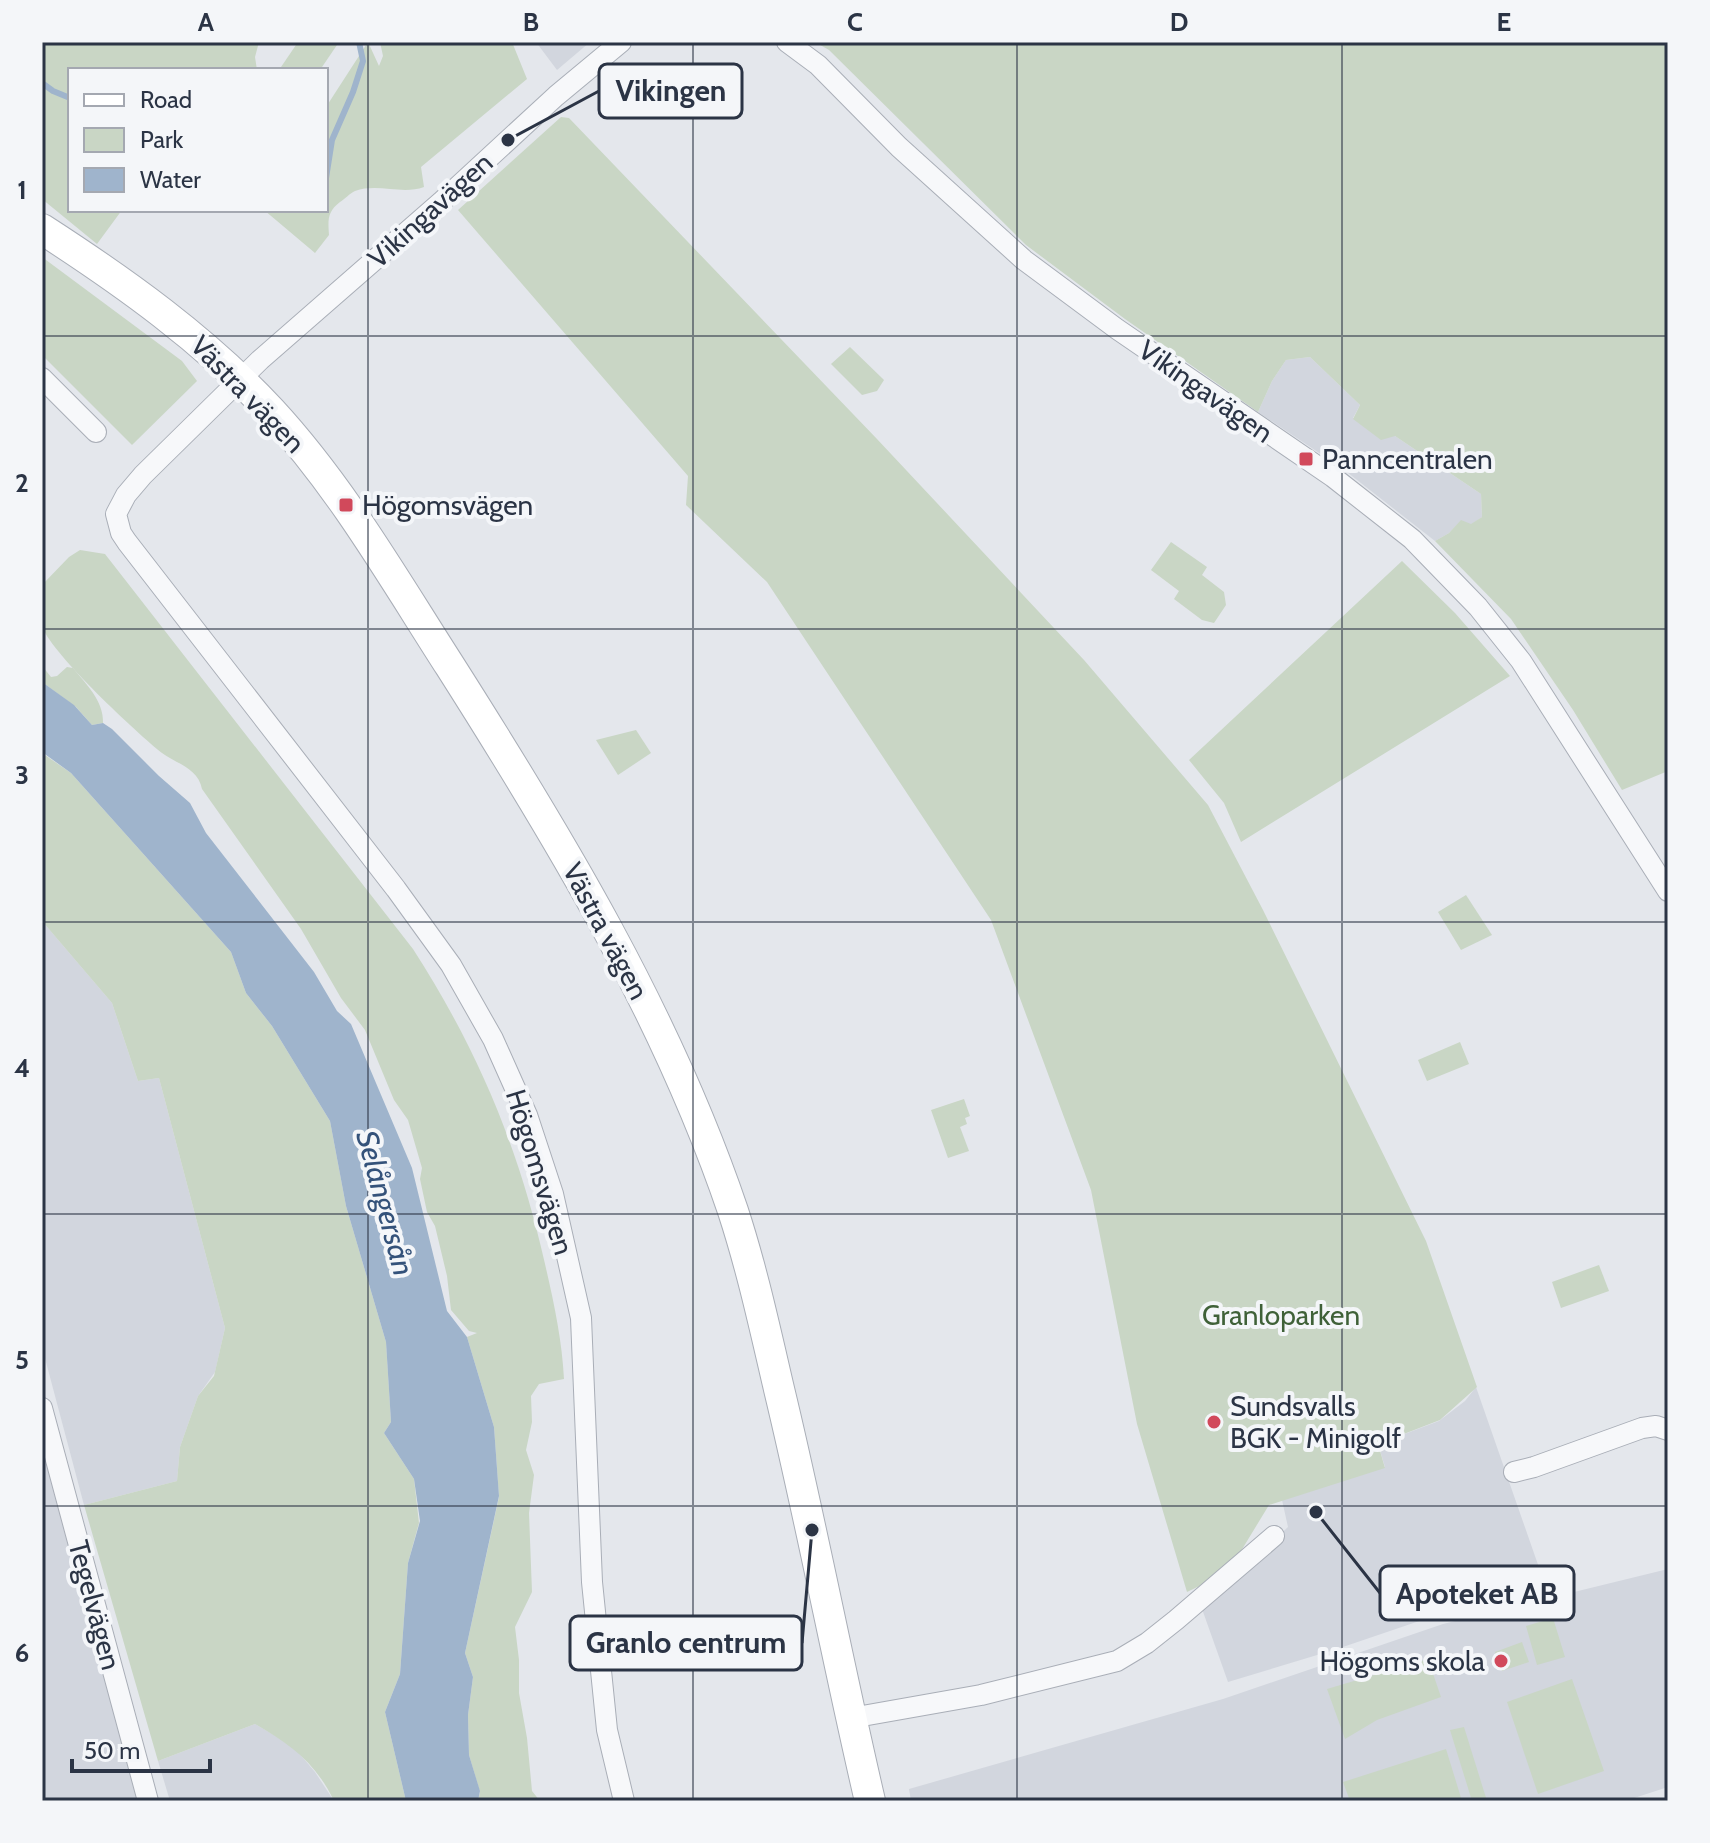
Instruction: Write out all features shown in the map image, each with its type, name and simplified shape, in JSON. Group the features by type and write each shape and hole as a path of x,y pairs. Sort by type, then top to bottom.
{"street":[{"name":"Vikingavägen","path":"240,379 556,96 621,42"},
{"name":"Vikingavägen","path":"787,42 818,65 899,147 1024,260 1117,329 1333,477 1412,539 1478,607 1521,661 1668,891"},
{"name":"Västra vägen","path":"42,229 171,318 240,379 310,458 380,556 506,754 603,918 705,1135 733,1213 756,1290 812,1530 870,1801"},
{"path":"42,378 96,432"},
{"name":"Högomsvägen","path":"240,379 126,495 116,514 118,525 127,542 396,889 451,965 493,1039 527,1115 553,1194 581,1318 592,1582 607,1730 624,1801"},
{"name":"Tegelvägen","path":"42,1408 148,1801"},
{"path":"1514,1472 1642,1428 1656,1426 1668,1430"},
{"path":"851,1718 996,1691 1117,1661 1176,1620 1274,1536"}],"shaded area":[{"path":"536,42 590,42 557,70"},
{"name":"Panncentralen","path":"1310,357 1360,405 1353,418 1395,436 1481,494 1482,517 1471,525 1461,521 1435,541 1343,469 1258,412 1286,360"},
{"path":"42,921 112,1003 138,1081 159,1078 225,1328 215,1372 198,1396 180,1447 177,1481 84,1505 42,1347"},
{"path":"1476,1387 1543,1579 1337,1649 1228,1682 1202,1609 1288,1527 1282,1500 1385,1467 1378,1444 1439,1421 1465,1401"},
{"path":"42,1444 140,1801 42,1801"},
{"name":"Högoms skola","path":"1668,1569 1668,1787 1625,1801 911,1801 909,1789 1223,1699 1443,1624"},
{"path":"255,1724 293,1746 334,1801 170,1801 158,1761"}],"green space":[{"path":"42,42 259,42 255,57 257,68 68,68 68,212 121,212 97,244 42,199"},
{"path":"298,42 339,42 321,68 280,68"},
{"path":"368,42 379,66 383,56 380,42 512,42 527,79 421,167 424,187 407,190 364,189 353,192 340,202 329,217 329,235 315,253 266,212 328,212 328,104"},
{"path":"815,42 1668,42 1668,771 1622,790 1573,710 1511,619 1435,541 1449,533 1461,520 1471,524 1482,517 1481,494 1395,436 1381,440 1353,419 1360,405 1310,357 1286,360 1258,412 1026,245 829,50"},
{"name":"Granloparken","path":"561,117 569,118 877,439 1084,660 1208,805 1426,1241 1477,1387 1440,1420 1378,1444 1385,1468 1269,1505 1241,1551 1218,1577 1187,1592 1137,1424 1091,1190 991,920 767,582 686,505 688,476 458,210"},
{"path":"42,257 182,361 197,381 132,445 42,355"},
{"path":"850,347 884,380 877,391 862,395 831,364"},
{"path":"1171,542 1207,567 1202,575 1224,592 1226,605 1214,623 1202,620 1174,599 1179,591 1151,570"},
{"path":"80,550 105,554 413,949 476,1062 509,1140 545,1264 564,1379 539,1384 531,1396 532,1422 526,1450 534,1475 529,1513 532,1592 515,1627 519,1693 532,1791 540,1801 478,1801 480,1792 469,1755 468,1715 473,1677 465,1653 499,1497 494,1427 467,1337 477,1333 469,1331 451,1310 447,1276 435,1226 427,1212 420,1179 422,1168 408,1120 394,1100 365,1030 341,998 301,929 202,789 196,776 162,753 97,693 62,656 43,628 42,585"},
{"path":"1402,561 1455,613 1510,676 1241,842 1224,803 1189,760"},
{"path":"42,635 45,638 43,667 51,677 67,667 73,668 101,707 103,723 92,725 76,707 42,682"},
{"path":"636,730 651,753 618,775 596,740"},
{"path":"42,753 71,773 231,952 246,993 272,1026 330,1121 346,1206 386,1342 391,1422 384,1433 414,1479 419,1523 408,1563 400,1674 385,1712 406,1801 334,1801 319,1776 301,1756 255,1724 158,1761 84,1505 177,1481 180,1447 198,1396 214,1376 225,1328 159,1078 138,1081 112,1003 42,921"},
{"path":"1466,895 1492,935 1461,950 1438,912"},
{"path":"1460,1042 1469,1064 1427,1081 1418,1060"},
{"path":"964,1099 970,1116 965,1118 967,1124 960,1127 969,1151 948,1158 931,1110"},
{"path":"1599,1265 1609,1291 1561,1308 1552,1282"},
{"path":"1553,1618 1565,1657 1537,1665 1526,1626"},
{"path":"1522,1642 1529,1662 1502,1671 1495,1652"},
{"path":"1428,1659 1441,1697 1377,1720 1345,1739 1327,1689"},
{"path":"1572,1679 1604,1771 1538,1794 1507,1702"},
{"path":"1464,1727 1487,1801 1472,1801 1450,1730"},
{"path":"1446,1749 1462,1801 1350,1801 1343,1782"}],"water":[{"name":"Selångersån","path":"42,682 74,705 92,725 103,723 112,729 190,803 206,833 314,972 337,1011 351,1024 412,1168 447,1311 467,1337 494,1427 499,1496 465,1653 473,1677 468,1715 469,1755 480,1791 478,1801 406,1801 385,1712 400,1674 408,1563 420,1521 414,1479 384,1433 391,1422 386,1342 346,1206 330,1121 272,1026 246,993 231,952 71,773 42,752"}],"waterway":[{"path":"328,165 332,140 363,61 359,42"},
{"path":"42,83 68,97"}],"place":[{"name":"Vikingen","path":"508,140"},
{"name":"Panncentralen","path":"1306,459"},
{"name":"Högomsvägen","path":"346,505"},
{"name":"Sundsvalls BGK - Minigolf","path":"1214,1422"},
{"name":"Apoteket AB","path":"1316,1512"},
{"name":"Granlo centrum","path":"812,1530"},
{"name":"Högoms skola","path":"1501,1661"}]}
